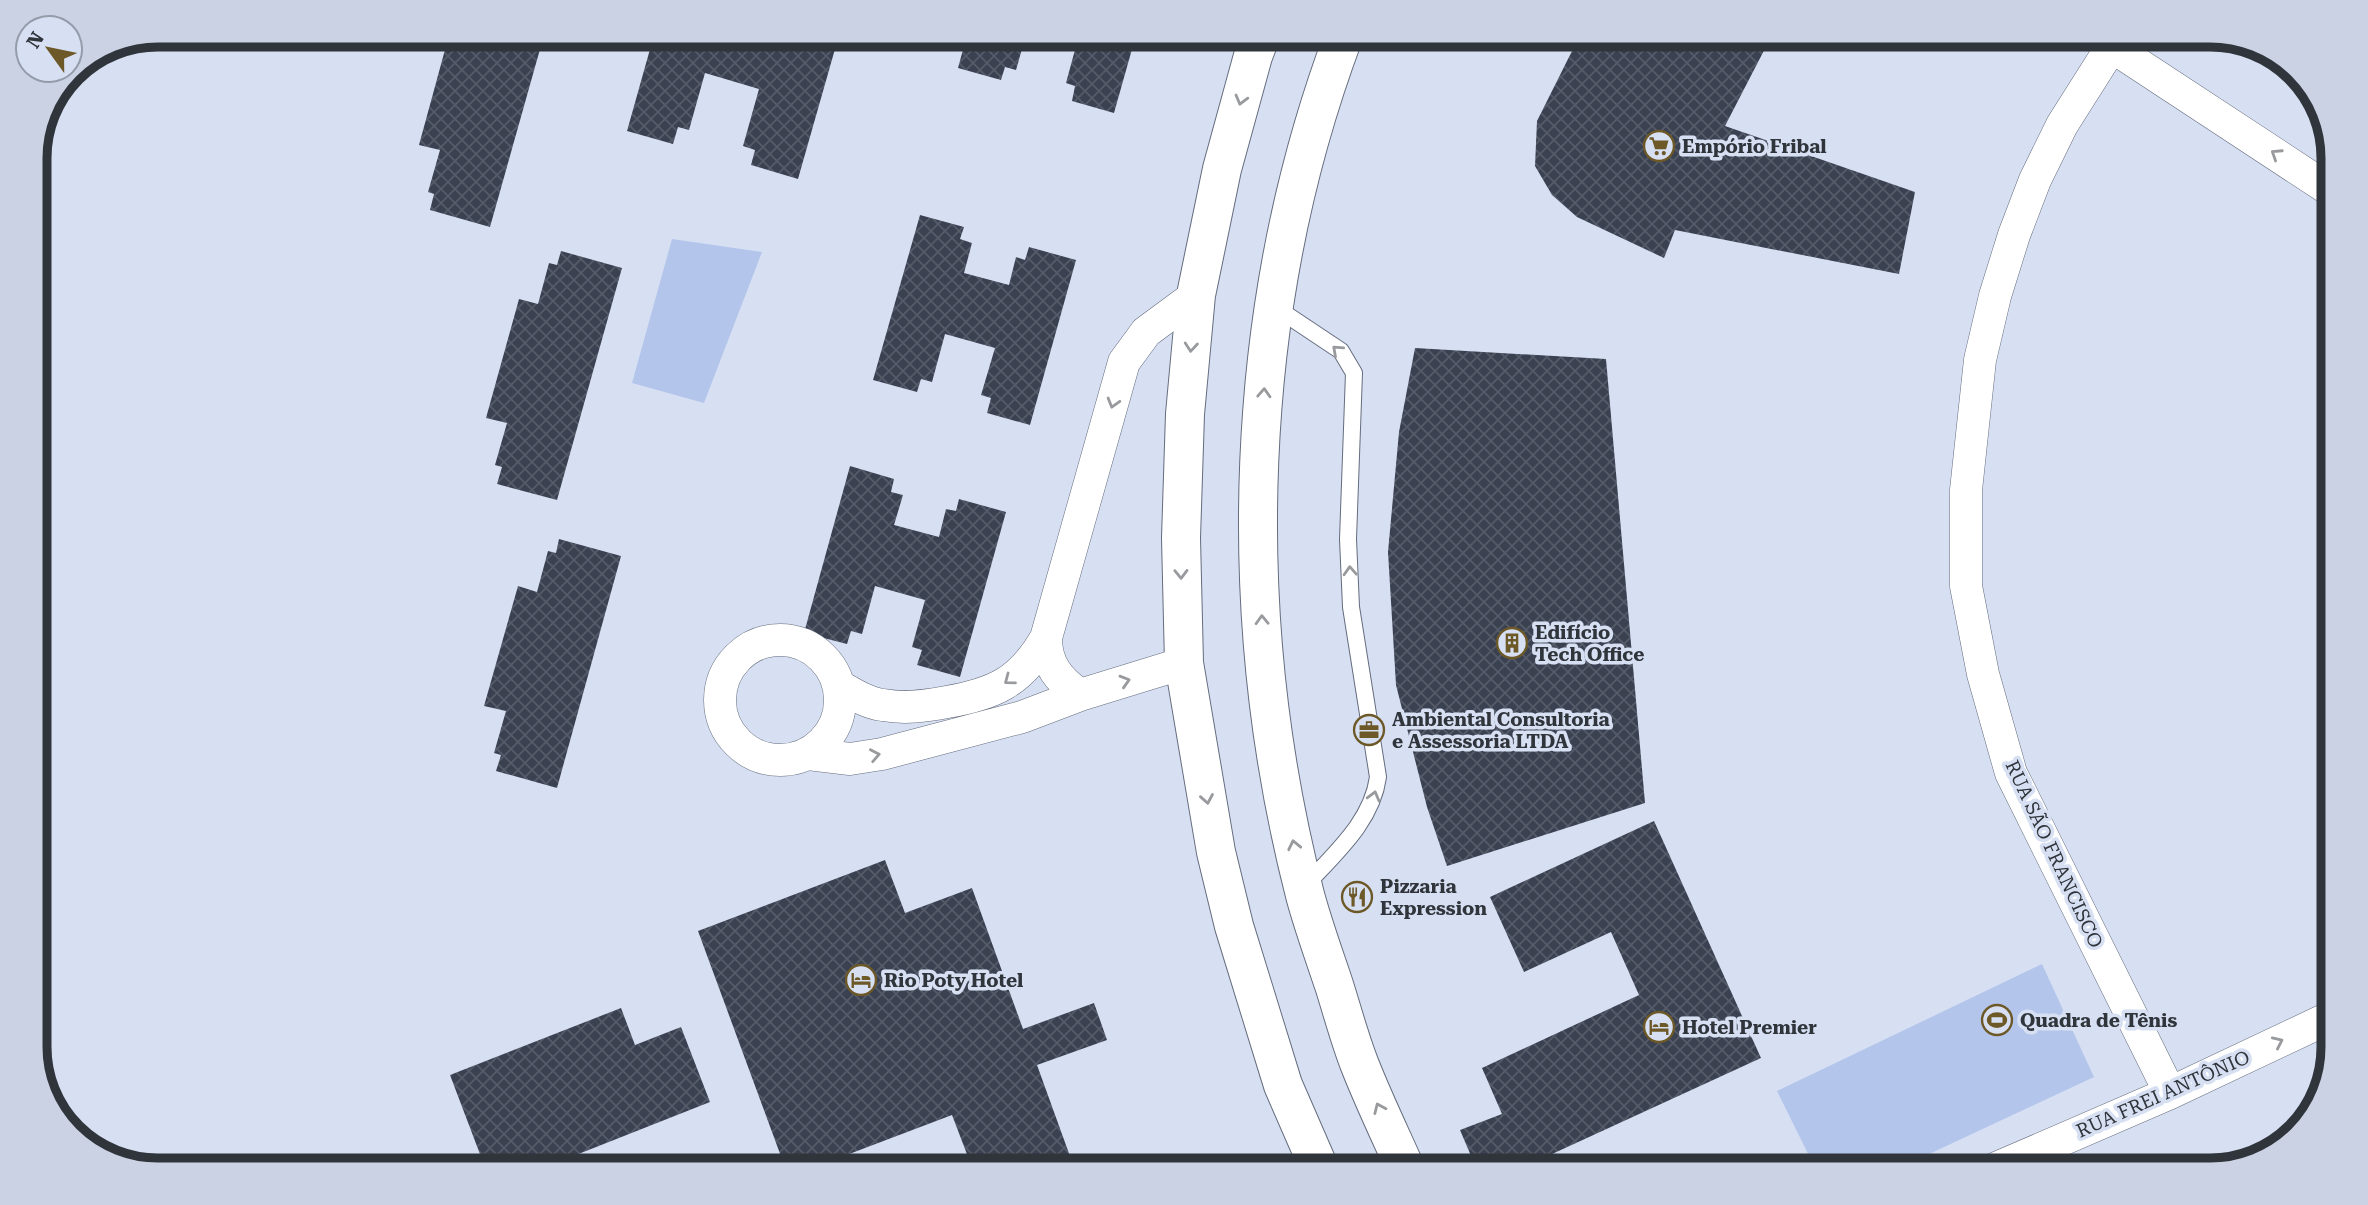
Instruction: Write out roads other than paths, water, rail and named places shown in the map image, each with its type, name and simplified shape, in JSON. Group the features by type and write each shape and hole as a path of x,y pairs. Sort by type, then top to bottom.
{"main road":[{"path":"1256,47 1222,169 1196,295 1185,414 1181,538 1184,663 1216,852 1234,926 1283,1085 1315,1158"},
{"path":"1340,47 1314,124 1291,212 1265,377 1259,508 1263,646 1275,743 1304,888 1358,1061 1401,1158"}],"street":[{"name":"RUA SÃO FRANCISCO","path":"2100,47 2035,180 1995,296 1980,360 1966,490 1966,586 1983,674 2011,773 2170,1093"},
{"path":"2112,47 2321,184"},
{"path":"839,686 881,705 923,707 987,694 1008,682 1034,658 1046,638 1124,362 1146,332 1196,295"},
{"path":"1046,638 1046,651 1055,672 1080,695"},
{"path":"785,639 804,644 820,654 832,669 839,686 841,705 835,724 824,741 808,754 778,760 749,752 734,738 723,721 720,700 723,680 733,662 748,649 766,641 785,639"},
{"path":"808,754 850,760 882,754 1022,717 1080,695 1184,663"},
{"name":"RUA FREI ANTÔNIO","path":"2020,1158 2170,1093 2321,1022"}],"lane":[{"path":"1275,307 1341,351 1354,373 1348,539 1352,607 1378,777 1376,795 1362,820 1304,888"}],"place":[{"name":"Empório Fribal","path":"1659,146"},
{"name":"Edifício Tech Office","path":"1512,643"},
{"name":"Ambiental Consultoria e Assessoria LTDA","path":"1369,730"},
{"name":"Pizzaria Expression","path":"1357,897"},
{"name":"Rio Poty Hotel","path":"861,980"},
{"name":"Quadra de Tênis","path":"1997,1020"},
{"name":"Hotel Premier","path":"1659,1027"}]}
